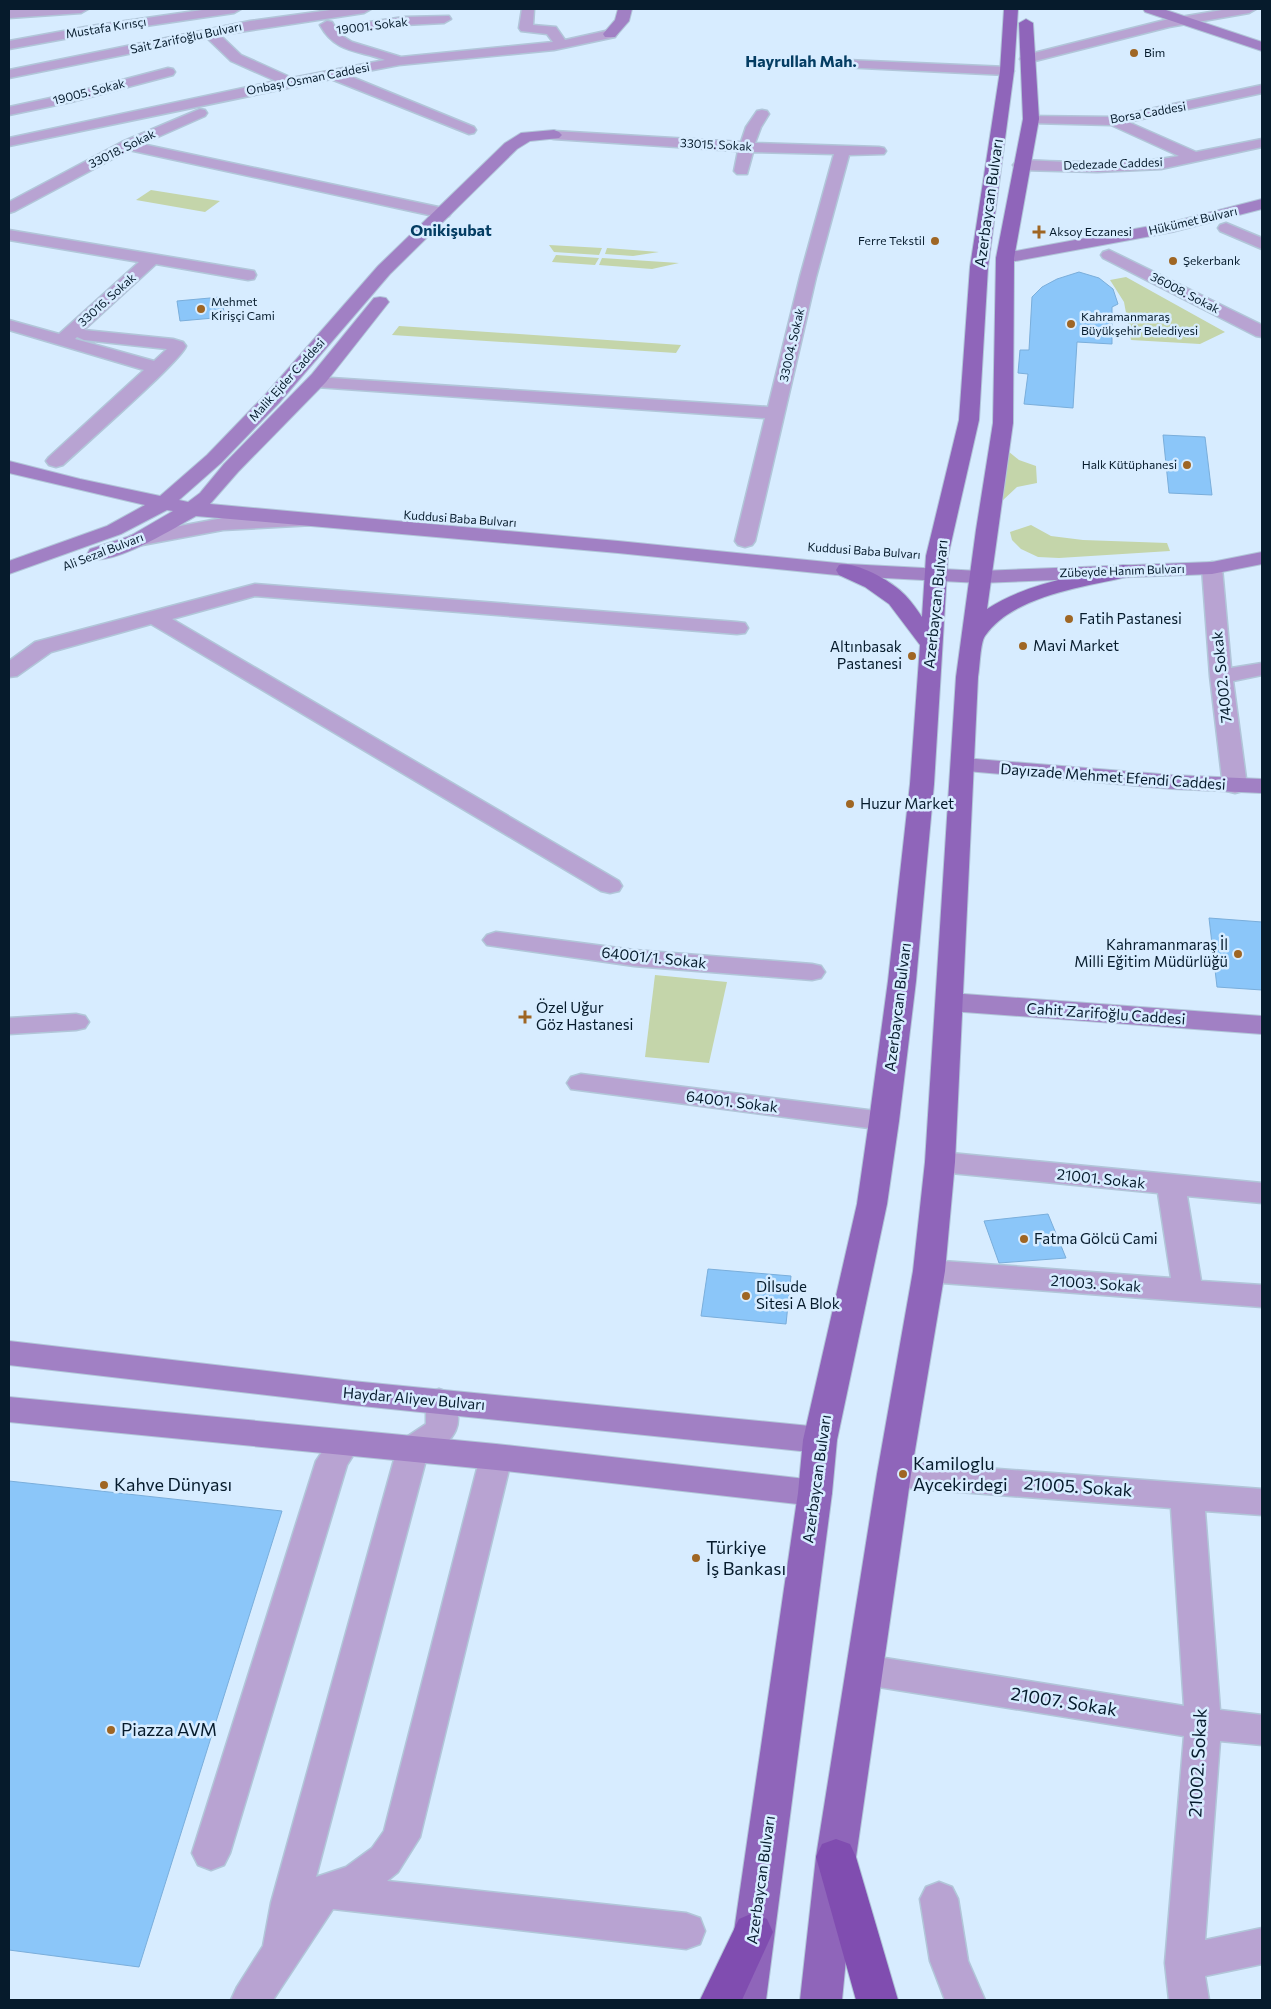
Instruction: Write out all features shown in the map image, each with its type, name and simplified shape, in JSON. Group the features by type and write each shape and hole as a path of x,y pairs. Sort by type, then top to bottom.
{"highway":[{"path":"836,1857 877,2000"},
{"path":"721,2000 753,1932"}],"main road":[{"path":"610,34 622,21 624,9"},
{"name":"Azerbaycan Bulvarı","path":"821,2000 836,1857 866,1670 894,1474 929,1271 940,1162 964,765 967,677 1003,423 1005,265 1021,165 1031,119 1011,9"},
{"name":"Azerbaycan Bulvarı","path":"745,2000 815,1493 820,1440 872,1204 884,1121 902,981 922,784 936,565 969,420 979,267 1020,60 1026,9"},
{"path":"1150,9 1262,47"},
{"name":"Malik Ejder Caddesi","path":"171,497 214,459 272,399 384,270 405,252 444,210 511,146 526,136 554,135"},
{"name":"Hükümet Bulvarı","path":"1005,265 1174,227 1262,204"},
{"name":"Hükümet Bulvarı","path":"1005,265 1077,262 1262,219"},
{"name":"Malik Ejder Caddesi","path":"200,503 231,468 316,382 403,274 405,252"},
{"name":"Kuddusi Baba Bulvarı","path":"9,448 115,478 171,497 316,521 618,547 847,570 936,565"},
{"name":"Kuddusi Baba Bulvarı","path":"9,467 126,496 171,497"},
{"name":"Ali Sezal Bulvarı","path":"9,568 23,565 114,530 171,497"},
{"name":"Kuddusi Baba Bulvarı","path":"200,503 303,507 745,541 862,552 936,565 980,577"},
{"name":"Ali Sezal Bulvarı","path":"9,582 47,573 137,540 200,503"},
{"name":"Zübeyde Hanım Bulvarı","path":"980,577 1212,568 1262,558"},
{"path":"847,570 873,582 897,599 930,643"},
{"path":"973,635 995,613 1016,601 1052,589 1124,571"},
{"name":"Dayızade Mehmet Efendi Caddesi","path":"964,765 1235,786 1262,786"},
{"name":"Cahit Zarifoğlu Caddesi","path":"950,1002 1262,1025"},
{"name":"Haydar Aliyev Bulvarı","path":"9,1353 334,1391 820,1440"},
{"path":"9,1409 496,1457 815,1493"}],"street":[{"path":"9,14 81,9"},
{"name":"Mustafa Kırısçı","path":"9,45 177,13 234,9"},
{"name":"Sait Zarifoğlu Bulvarı","path":"11,74 250,24 364,9"},
{"path":"528,9 526,28 551,30 562,44"},
{"path":"846,64 1020,60 1083,46 1163,24 1249,9"},
{"path":"441,14 452,36 467,53"},
{"name":"19001. Sokak","path":"329,31 441,14"},
{"path":"323,15 329,31 339,41 359,49 385,54 399,61"},
{"path":"404,21 411,28 422,33"},
{"path":"210,33 236,58 290,82"},
{"name":"Onbaşı Osman Caddesi","path":"9,142 237,93 399,61 562,44 610,34"},
{"name":"19005. Sokak","path":"9,111 71,98 168,72"},
{"path":"11,74 39,82"},
{"path":"334,74 469,130"},
{"name":"Borsa Caddesi","path":"1031,119 1113,121 1262,89"},
{"path":"56,90 71,98 101,123"},
{"name":"33018. Sokak","path":"9,208 127,145 183,121 237,93"},
{"path":"167,108 178,114 183,121"},
{"path":"742,171 746,147 762,114"},
{"path":"120,118 153,120 160,123 162,129"},
{"path":"1113,121 1196,158"},
{"name":"33015. Sokak","path":"554,135 746,147 879,151"},
{"name":"Dedezade Caddesi","path":"1021,165 1097,167 1161,164 1262,143"},
{"path":"127,145 443,213"},
{"name":"33004. Sokak","path":"745,541 808,278 843,150"},
{"path":"1226,228 1262,244"},
{"path":"9,235 248,276"},
{"name":"36008. Sokak","path":"1109,254 1262,332"},
{"name":"33016. Sokak","path":"66,337 152,259"},
{"path":"9,325 66,337 158,368"},
{"path":"56,461 158,368 176,350 177,346 173,344 66,337"},
{"path":"316,382 776,413"},
{"path":"137,540 223,524 316,521"},
{"name":"74002. Sokak","path":"1212,568 1221,676 1235,786"},
{"path":"9,672 43,647 255,590 737,628"},
{"path":"154,617 610,886"},
{"path":"1221,676 1262,669"},
{"name":"64001/1. Sokak","path":"496,940 634,958 812,972"},
{"path":"9,1026 76,1022"},
{"name":"64001. Sokak","path":"581,1083 884,1121"},
{"name":"21001. Sokak","path":"940,1162 1171,1186 1262,1193"},
{"path":"1171,1186 1188,1291"},
{"name":"21003. Sokak","path":"929,1271 1262,1296"},
{"path":"280,1954 293,1894 414,1450 437,1436 443,1425 444,1414 439,1401"},
{"path":"210,1853 332,1461 345,1443"},
{"path":"251,2000 280,1954 324,1892 358,1880 385,1860 400,1837 496,1457"},
{"name":"21005. Sokak","path":"894,1474 1262,1502"},
{"name":"21002. Sokak","path":"1186,1495 1204,1724 1184,1963 1189,2000"},
{"name":"21007. Sokak","path":"866,1670 1204,1724 1262,1730"},
{"path":"324,1892 686,1931"},
{"path":"939,1899 949,1961 965,2000"},
{"path":"1184,1963 1262,1946"}],"green space":[{"path":"151,190 220,201 205,212 136,200"},
{"path":"549,245 602,248 599,255 554,252"},
{"path":"607,248 659,252 633,256 605,254"},
{"path":"556,255 599,258 595,265 552,262"},
{"path":"602,258 679,263 652,269 599,265"},
{"path":"1126,277 1225,332 1200,344 1131,340 1124,302 1110,280"},
{"path":"399,326 681,345 676,353 392,335"},
{"path":"1003,447 1019,460 1036,466 1037,483 1017,487 1001,502"},
{"path":"1031,525 1051,536 1083,540 1167,543 1170,551 1059,558 1038,557 1021,549 1012,540 1010,532"},
{"path":"655,975 727,982 709,1063 645,1057"}],"building":[{"name":"Kahramanmaraş Büyükşehir Belediyesi","path":"1079,272 1099,278 1113,289 1118,304 1112,307 1112,344 1077,342 1073,408 1024,404 1028,374 1018,373 1020,350 1029,350 1032,297 1042,287 1057,279"},
{"name":"Mehmet Kirişçi Cami","path":"221,297 225,317 180,321 177,301"},
{"name":"Halk Kütüphanesi","path":"1163,435 1205,437 1212,495 1169,493"},
{"name":"Kahramanmaraş İl Milli Eğitim Müdürlüğü","path":"1209,918 1262,922 1262,990 1217,987"},
{"name":"Fatma Gölcü Cami","path":"1048,1214 1066,1258 999,1263 984,1221"},
{"name":"Dİlsude Sitesi A Blok","path":"708,1269 791,1276 786,1324 701,1316"},
{"name":"Piazza AVM","path":"9,1481 282,1511 139,1967 9,1950"}],"place":[{"name":"Bim","path":"1134,53"},
{"name":"Aksoy Eczanesi","path":"1039,232"},
{"name":"Ferre Tekstil","path":"935,241"},
{"name":"Şekerbank","path":"1173,261"},
{"name":"Mehmet Kirişçi Cami","path":"201,309"},
{"name":"Kahramanmaraş Büyükşehir Belediyesi","path":"1071,324"},
{"name":"Halk Kütüphanesi","path":"1187,465"},
{"name":"Fatih Pastanesi","path":"1069,619"},
{"name":"Mavi Market","path":"1023,646"},
{"name":"Altınbasak Pastanesi","path":"912,656"},
{"name":"Huzur Market","path":"850,804"},
{"name":"Kahramanmaraş İl Milli Eğitim Müdürlüğü","path":"1238,954"},
{"name":"Özel Uğur Göz Hastanesi","path":"525,1017"},
{"name":"Fatma Gölcü Cami","path":"1024,1239"},
{"name":"Dİlsude Sitesi A Blok","path":"746,1296"},
{"name":"Kamiloglu Aycekirdegi","path":"903,1474"},
{"name":"Kahve Dünyası","path":"104,1485"},
{"name":"Türkiye İş Bankası","path":"696,1558"},
{"name":"Piazza AVM","path":"111,1730"}],"district":[{"name":"Hayrullah Mah.","path":"801,61"},
{"name":"Onikişubat","path":"451,230"}]}
